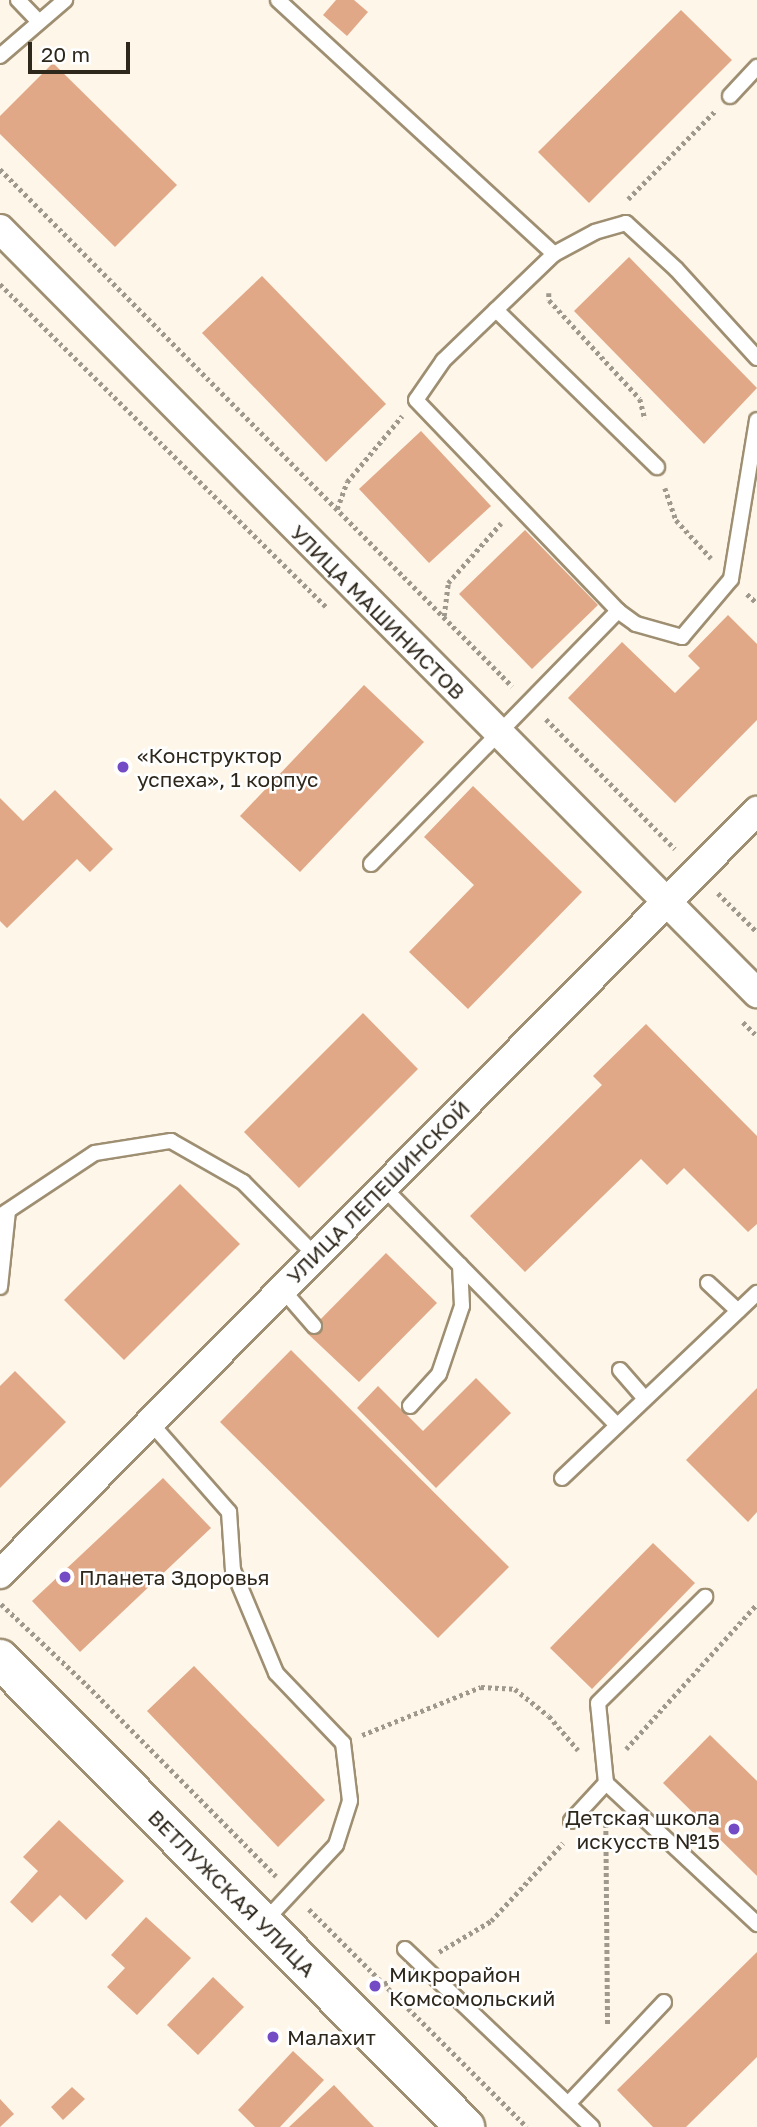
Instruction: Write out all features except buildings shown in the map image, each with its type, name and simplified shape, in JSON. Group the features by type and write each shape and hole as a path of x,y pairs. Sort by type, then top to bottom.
{"main road":[{"name":"ВЕТЛУЖСКАЯ УЛИЦА","path":"0,1659 465,2127"}],"street":[{"name":"УЛИЦА МАШИНИСТОВ","path":"0,229 757,993"},
{"name":"УЛИЦА ЛЕПЕШИНСКОЙ","path":"0,1574 757,811"}],"lane":[{"path":"18,0 39,22"},
{"path":"0,56 65,0"},
{"path":"278,0 554,254"},
{"path":"730,96 757,67"},
{"path":"757,358 676,269 626,223 595,232 554,254 443,361 416,400 618,611 636,625 682,637 731,579 757,420"},
{"path":"496,310 657,467"},
{"path":"371,864 527,700 618,611"},
{"path":"0,1287 4,1214 95,1153 171,1141 243,1182 315,1255"},
{"path":"383,1187 617,1425"},
{"path":"410,1406 439,1374 462,1306 460,1265"},
{"path":"708,1283 738,1311"},
{"path":"282,1289 314,1326"},
{"path":"562,1478 757,1293"},
{"path":"620,1370 645,1399"},
{"path":"150,1422 229,1512 233,1570 276,1673 343,1743 350,1801 336,1845 263,1923"},
{"path":"705,1597 598,1703 606,1783 757,1924"},
{"path":"571,1828 606,1783"},
{"path":"405,1949 592,2127"},
{"path":"568,2104 664,2001"}],"path":[{"path":"595,232 730,96"},
{"path":"0,169 757,932"},
{"path":"337,509 347,482 416,400"},
{"path":"444,616 448,583 500,523 513,500"},
{"path":"0,1604 87,1685 527,2127"},
{"path":"608,2061 606,1783 611,1764 757,1604"},
{"path":"343,1743 481,1687 516,1689 549,1716 606,1783"},
{"path":"384,1984 491,1921 571,1828"}],"place":[{"name":"«Конструктор успеха», 1 корпус","path":"123,767"},
{"name":"Планета Здоровья","path":"65,1577"},
{"name":"Детская школа искусств №15","path":"734,1829"},
{"name":"Микрорайон Комсомольский","path":"375,1986"},
{"name":"Малахит","path":"273,2037"}]}
